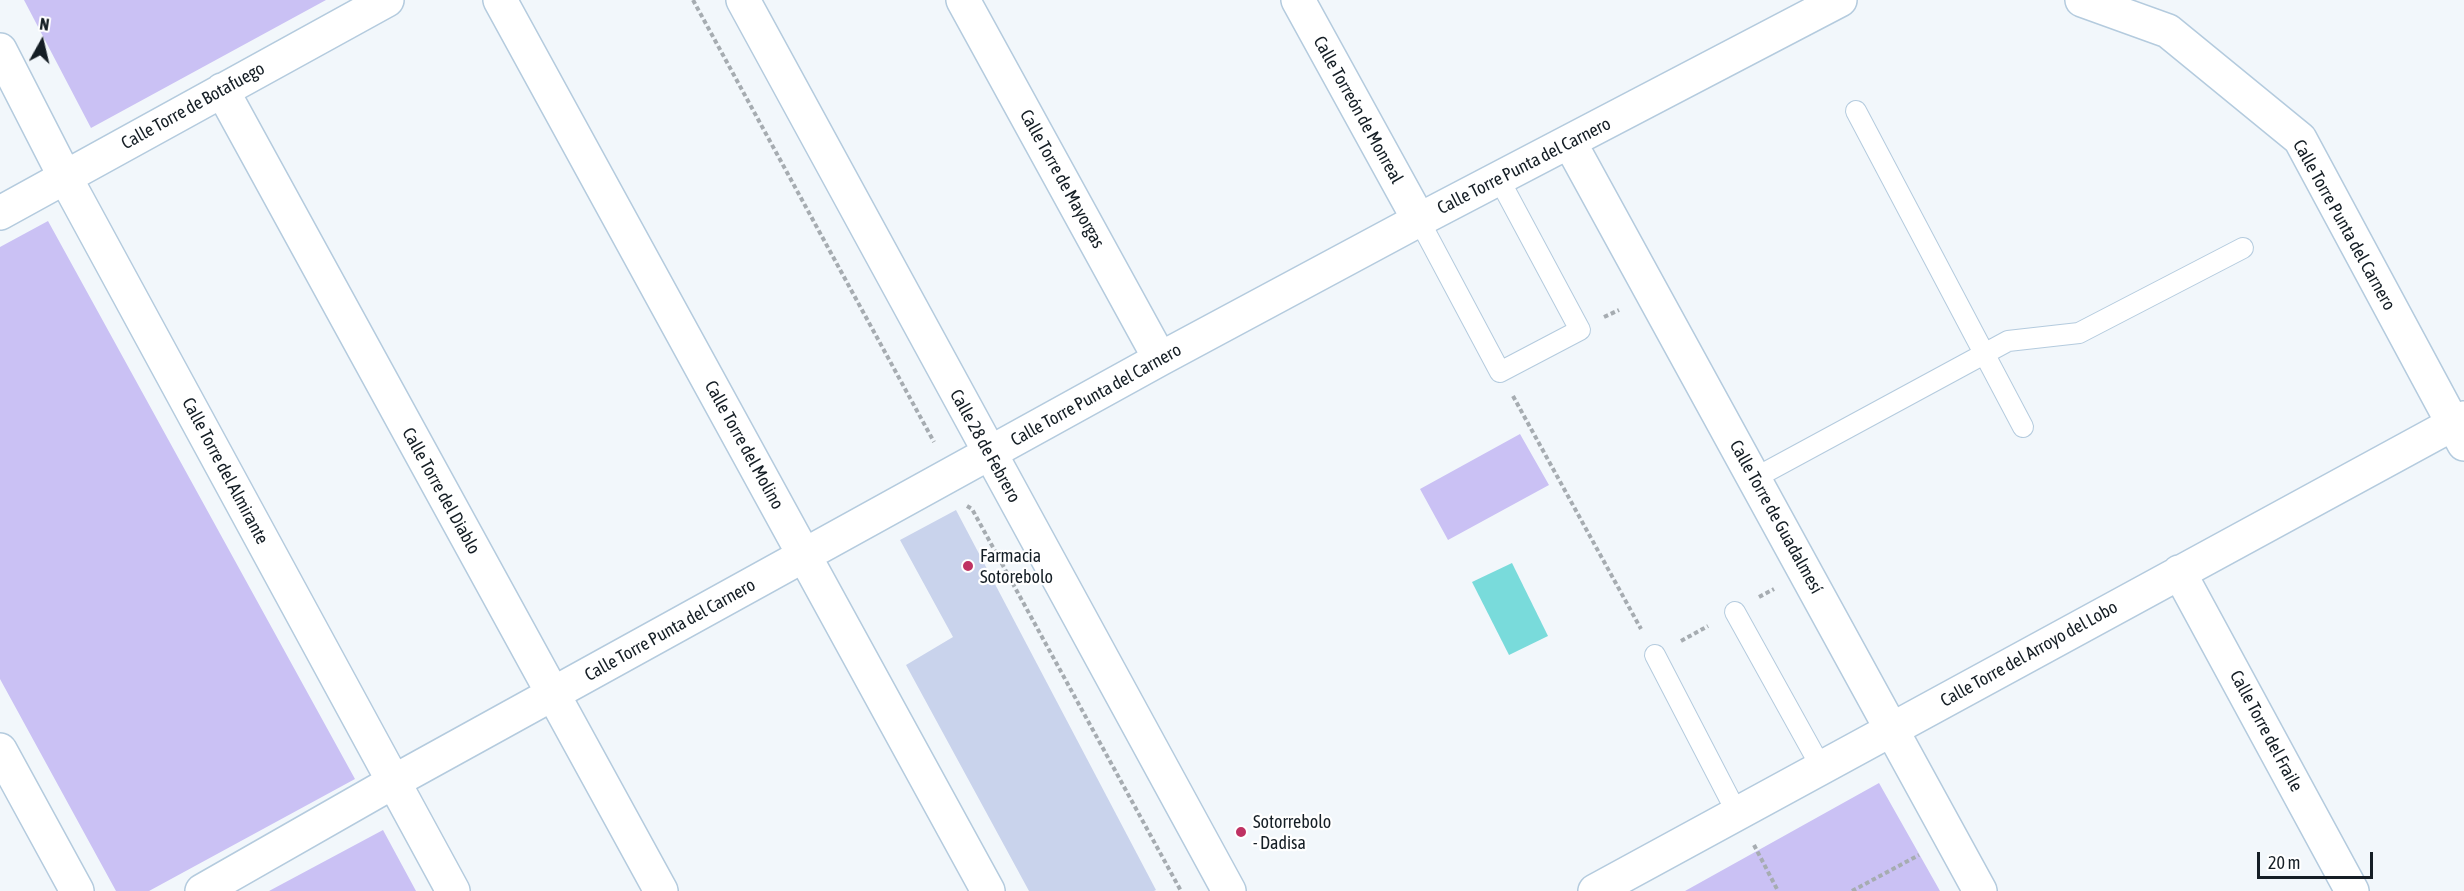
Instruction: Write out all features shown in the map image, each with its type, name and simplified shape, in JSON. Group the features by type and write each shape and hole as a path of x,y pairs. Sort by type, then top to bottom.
{"street":[{"name":"Calle Torre de Botafuego","path":"0,213 387,0"},
{"name":"Calle Torre del Molino","path":"500,0 988,891"},
{"name":"Calle 28 de Febrero","path":"742,0 1228,891"},
{"name":"Calle Torre de Mayorgas","path":"963,0 1160,359"},
{"name":"Calle Torreón de Monreal","path":"1298,0 1419,220"},
{"name":"Calle Torre Punta del Carnero","path":"202,891 393,782 1160,359 1419,220 1840,0"},
{"name":"Calle Torre Punta del Carnero","path":"2082,0 2168,31 2300,139 2460,429"},
{"name":"Calle Torre del Almirante","path":"0,50 65,177 453,891"},
{"name":"Calle Torre del Diablo","path":"222,90 661,891"},
{"name":"Calle Torre de Guadalmesí","path":"1570,143 1980,891"},
{"name":"Calle Torre del Arroyo del Lobo","path":"1595,891 2179,572 2460,429"},
{"name":"Calle Torre del Fraile","path":"2179,572 2352,891"},
{"path":"0,750 77,891"}],"lane":[{"path":"1856,111 2023,427"},
{"path":"1419,220 1500,372 1580,330 1499,179"},
{"path":"1755,478 2008,341 2079,333 2242,248"},
{"path":"1735,612 1821,767"},
{"path":"1655,655 1737,813"}],"path":[{"path":"1580,330 1653,292"},
{"path":"1500,372 1655,655 1735,612 1805,570"},
{"path":"1737,813 1778,891"},
{"path":"1852,891 1951,838"}],"shaded area":[{"path":"24,0 326,0 91,128"},
{"path":"48,221 355,779 149,891 116,891 0,679 0,247"},
{"path":"1520,434 1549,485 1448,540 1420,489"},
{"path":"1879,783 1940,891 1685,891"},
{"path":"383,830 416,891 269,891"}],"water":[{"path":"1512,563 1548,636 1509,655 1472,582"}],"building":[{"path":"956,510 1156,890 1029,891 906,665 953,637 900,540"}],"place":[{"name":"Farmacia Sotorebolo","path":"968,566"},
{"name":"Sotorrebolo - Dadisa","path":"1241,832"}]}
